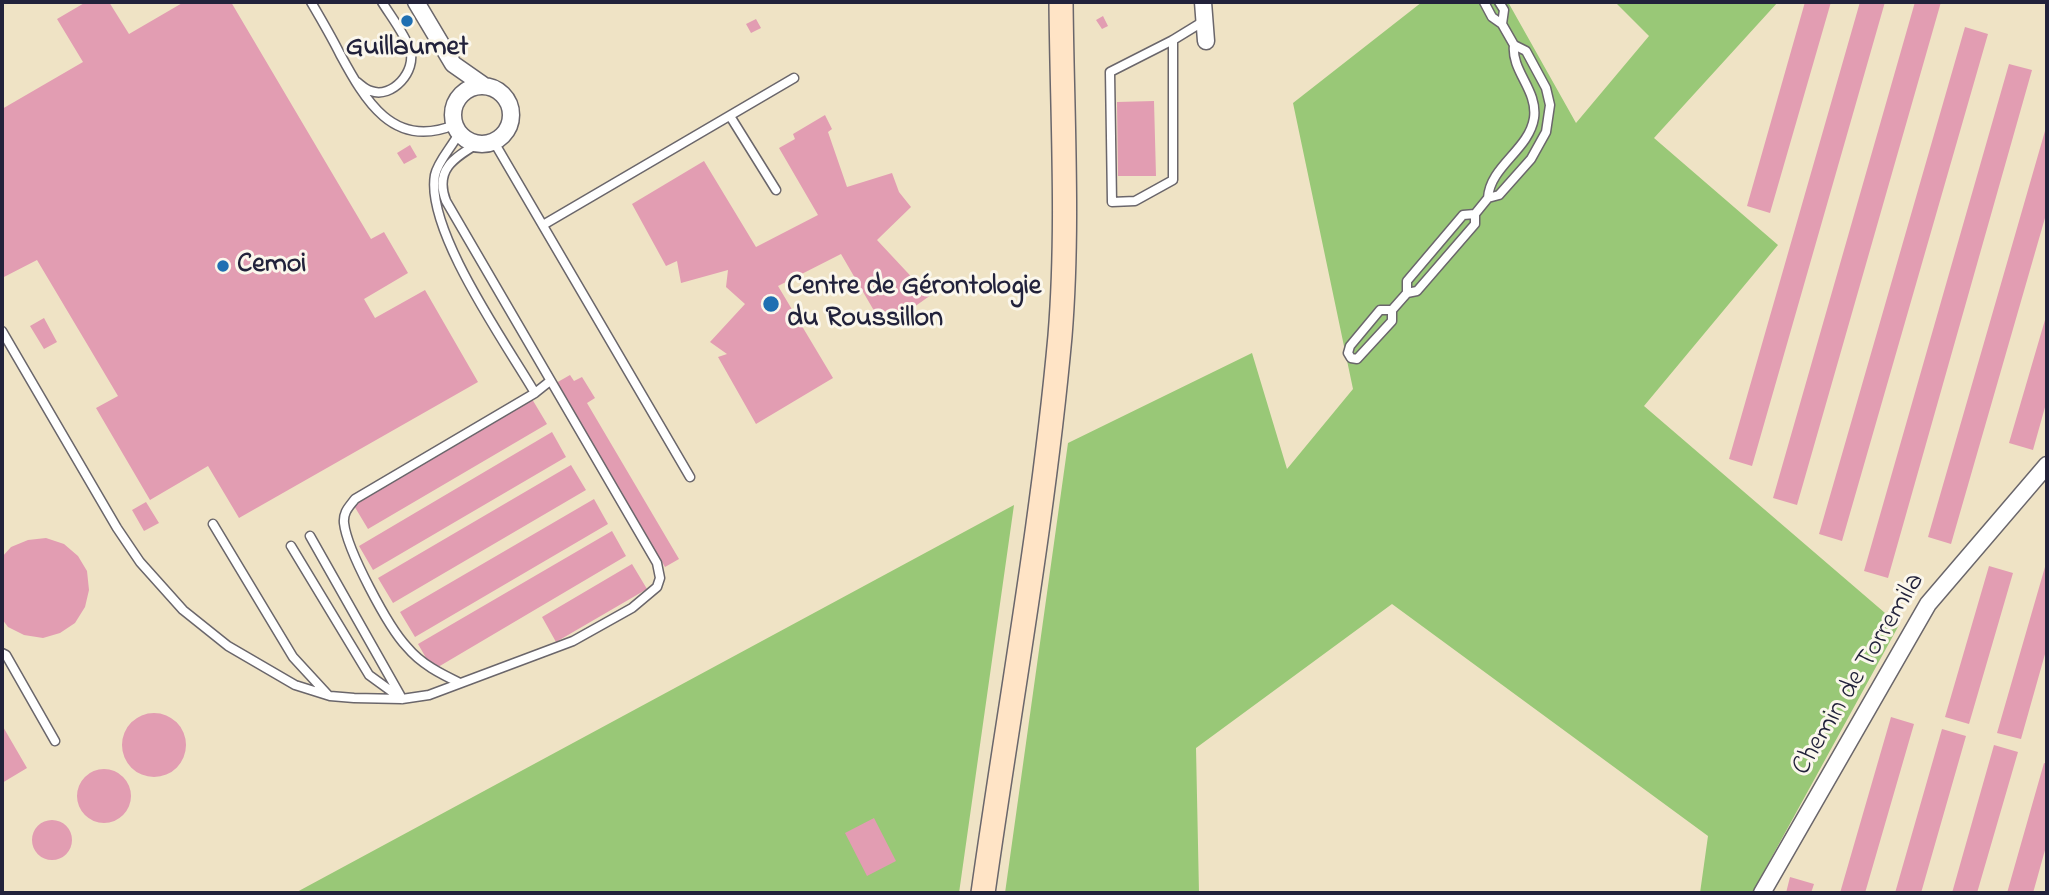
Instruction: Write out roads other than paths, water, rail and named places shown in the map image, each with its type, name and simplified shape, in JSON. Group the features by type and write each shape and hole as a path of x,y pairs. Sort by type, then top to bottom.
{"main road":[{"path":"983,893 1042,492 1060,334 1065,214 1061,2"}],"street":[{"path":"416,2 453,64 506,97 512,113 507,130 494,142 470,142 457,129 453,117 457,100 453,64"},
{"path":"1203,2 1206,41"},
{"path":"457,100 468,89 483,85"},
{"name":"Chemin de Torremila","path":"1762,893 1928,604 2047,465"}],"lane":[{"path":"311,2 366,100 383,116 408,130 457,129"},
{"path":"354,80 371,92 383,91 396,86 406,76 411,63 411,51 382,2"},
{"path":"1484,2 1492,17 1502,24 1514,45 1526,51 1546,88 1550,105 1542,142 1531,159 1499,195 1488,198"},
{"path":"1499,2 1504,10 1502,24"},
{"path":"1173,40 1173,180 1135,201 1112,202 1110,72 1204,21"},
{"path":"1392,310 1380,310 1350,346 1348,352 1351,358 1357,359 1392,321 1392,310 1407,293 1417,291 1475,224 1475,214 1488,198 1489,186 1528,137 1534,116 1534,103 1530,89 1513,57 1514,45"},
{"path":"543,225 794,78"},
{"path":"730,116 776,190"},
{"path":"457,129 435,175 440,217 451,251 535,393"},
{"path":"494,142 690,477"},
{"path":"2,331 117,528 140,562 183,610 228,646 295,685 330,696 402,699 429,695 573,641 632,608 651,594 660,578 657,563 443,191 446,169 454,158 477,144"},
{"path":"1407,293 1407,281 1463,215 1475,214"},
{"path":"460,683 439,673 406,647 360,570 344,523 344,513 355,499 535,393 550,381"},
{"path":"213,524 293,657 330,696"},
{"path":"310,536 402,699"},
{"path":"291,546 369,675 402,699"},
{"path":"2,653 6,655 55,741"}],"place":[{"name":"Guillaumet","path":"407,21"},
{"name":"Cemoi","path":"223,266"},
{"name":"Centre de Gérontologie du Roussillon","path":"771,304"}]}
